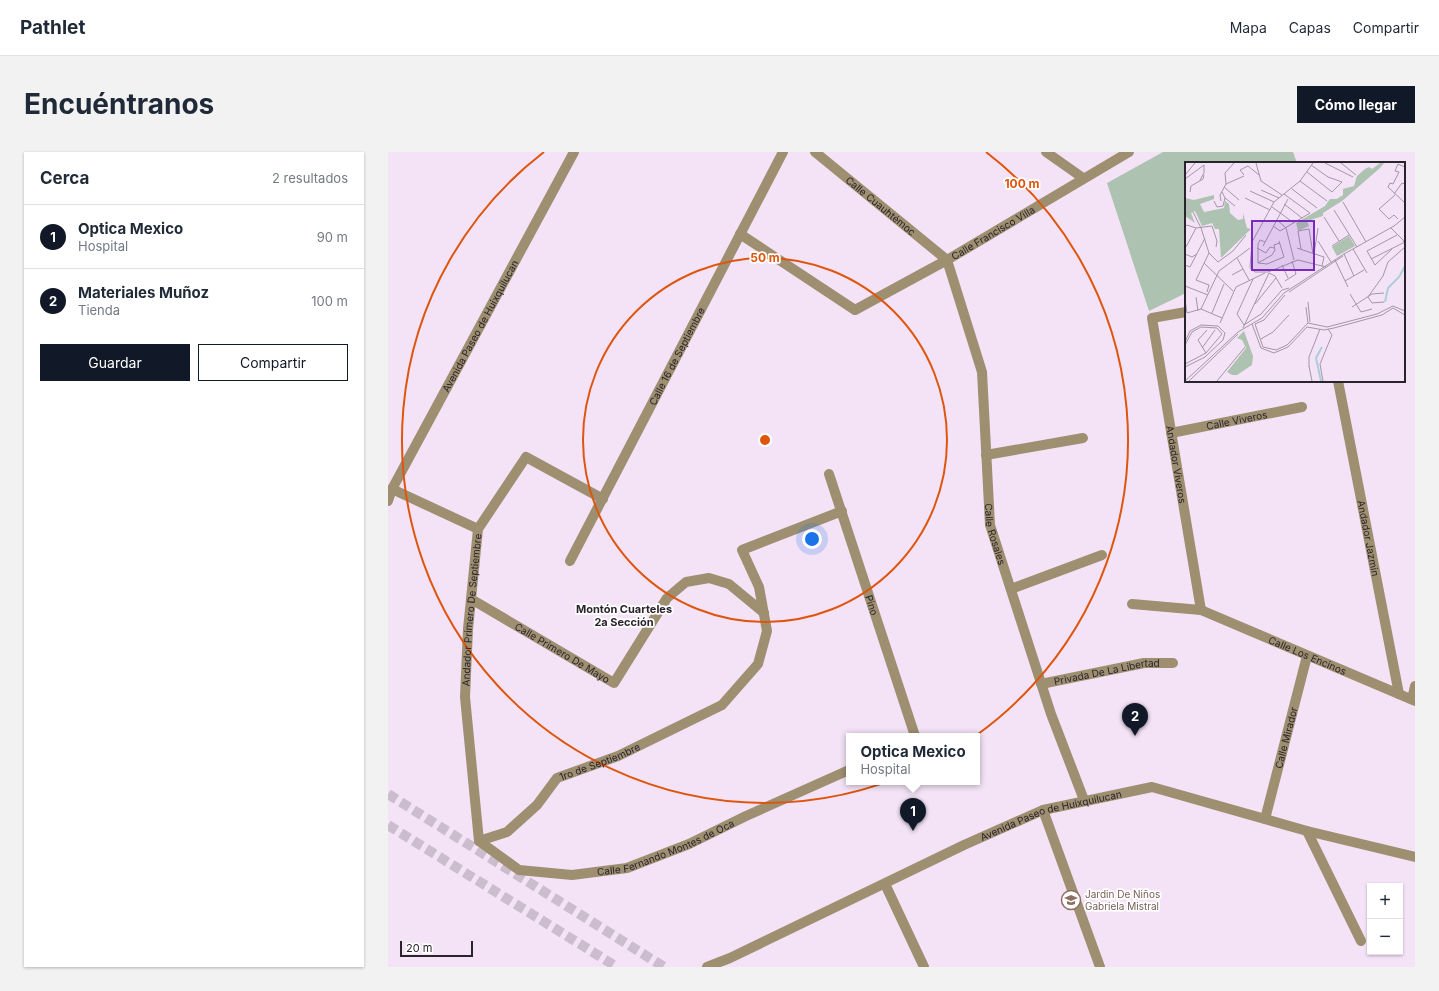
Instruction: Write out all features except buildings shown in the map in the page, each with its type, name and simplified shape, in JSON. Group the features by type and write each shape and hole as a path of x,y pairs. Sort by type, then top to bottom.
{"street":[{"name":"Avenida Paseo de Huixquilucan","path":"388,501 392,489 574,152"},
{"name":"Calle 16 de Septiembre","path":"570,561 783,152"},
{"name":"Calle Cuauhtémoc","path":"815,152 947,260"},
{"path":"1046,152 1083,178"},
{"name":"Calle Francisco Villa","path":"740,234 855,310 947,260 1129,152"},
{"name":"Calle Rosales","path":"947,260 982,372 990,525 1041,684 1084,800"},
{"name":"Andador Viveros","path":"1185,312 1152,318 1201,610"},
{"name":"Andador Jazmin","path":"1338,382 1399,694"},
{"name":"Calle Viveros","path":"1171,433 1302,407"},
{"path":"986,455 1083,438"},
{"name":"Andador Primero De Septiembre","path":"479,840 465,697 471,599 478,529 526,457 603,499"},
{"name":"Pino","path":"829,474 914,733"},
{"path":"392,489 478,529"},
{"path":"764,613 759,587 742,550 842,511"},
{"path":"1010,589 1102,555"},
{"name":"Calle Primero De Mayo","path":"471,599 614,683 668,598 686,582 710,578 729,584 764,613"},
{"name":"Calle Los Encinos","path":"1132,604 1201,610 1413,700"},
{"name":"1ro de Septiembre","path":"479,840 507,832 537,805 557,778 618,756 722,705 758,664 767,631 764,613"},
{"name":"Calle Mirador","path":"1265,819 1307,656"},
{"name":"Privada De La Libertad","path":"1041,684 1144,663 1174,663"},
{"path":"1413,700 1415,686"},
{"name":"Calle Fernando Montes de Oca","path":"479,840 519,870 572,875 627,868 689,844 746,816 846,771"},
{"name":"Avenida Paseo de Huixquilucan","path":"706,967 730,958 964,845 1043,810 1084,800 1152,787 1307,831 1415,857"},
{"path":"1043,810 1100,967"},
{"path":"1307,831 1361,941"},
{"path":"885,884 924,967"}],"green space":[{"path":"1163,152 1293,152 1297,162 1185,162 1185,293 1149,311 1107,183"}],"tunnel":[{"path":"388,794 664,967"},
{"path":"388,825 617,967"}],"place":[{"name":"Materiales Muñoz","path":"1135,736"},
{"name":"Optica Mexico","path":"913,831"},
{"name":"Jardin De Niños Gabriela Mistral","path":"1071,900"}],"district":[{"name":"Montón Cuarteles 2a Sección","path":"624,615"}]}
